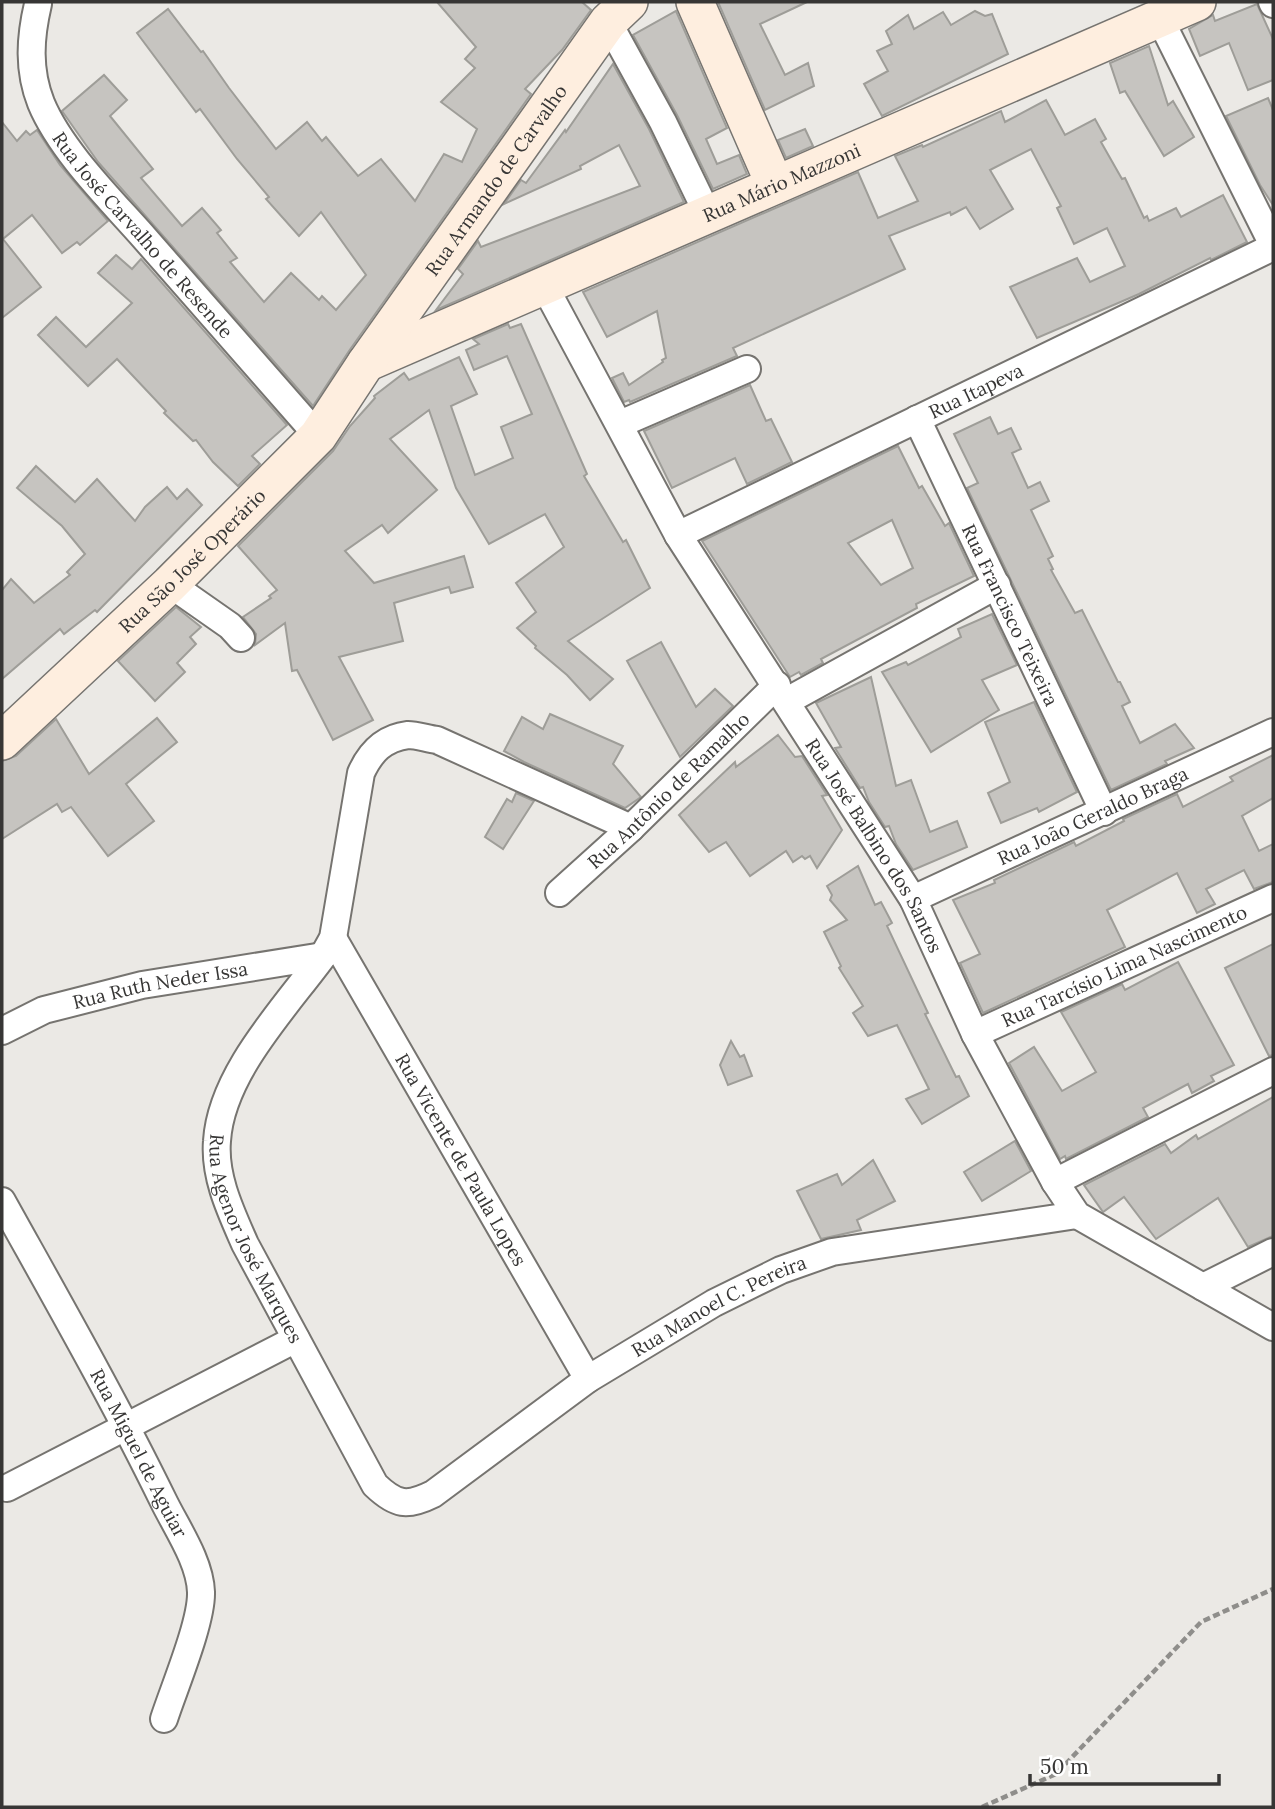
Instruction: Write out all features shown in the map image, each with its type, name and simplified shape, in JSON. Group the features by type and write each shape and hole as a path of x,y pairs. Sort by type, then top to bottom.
{"street":[{"path":"695,2 775,185"},
{"name":"Rua Mário Mazzoni","path":"366,363 1198,2"},
{"name":"Rua José Carvalho de Resende","path":"38,4 31,44 31,66 40,101 57,134 99,186 318,436"},
{"path":"618,12 663,122 708,215"},
{"name":"Rua Armando de Carvalho","path":"366,363 618,12"},
{"path":"1160,19 1273,246"},
{"name":"Rua Itapeva","path":"678,535 1273,246"},
{"name":"Rua José Balbino dos Santos","path":"545,287 678,535 913,899 975,1034 1055,1182 1077,1215 1273,1327"},
{"name":"Rua São José Operário","path":"2,741 170,584 318,436 366,363"},
{"path":"620,424 747,369"},
{"name":"Rua Francisco Teixeira","path":"917,418 1104,812"},
{"path":"170,584 230,626 241,638"},
{"name":"Rua Antônio de Ramalho","path":"559,893 782,693 997,585"},
{"name":"Rua João Geraldo Braga","path":"913,899 1273,732"},
{"name":"Rua Agenor José Marques","path":"405,1504 387,1496 375,1485 245,1244 219,1172 217,1141 223,1109 239,1069 328,947 361,773 370,754 385,743 408,735 437,740 631,828"},
{"name":"Rua Tarcísio Lima Nascimento","path":"975,1034 1273,898"},
{"name":"Rua Ruth Neder Issa","path":"2,1031 44,1010 142,985 328,947"},
{"name":"Rua Vicente de Paula Lopes","path":"328,947 588,1379"},
{"path":"1055,1182 1273,1071"},
{"name":"Rua Miguel de Aguiar","path":"2,1201 126,1426 185,1540 201,1591 200,1611 164,1719"},
{"name":"Rua Manoel C. Pereira","path":"405,1504 433,1494 588,1379 714,1303 781,1270 822,1255 869,1245 1077,1215"},
{"path":"1203,1287 1273,1252"},
{"path":"7,1488 296,1339"}],"path":[{"path":"982,1807 1056,1774 1201,1622 1273,1589"}],"building":[{"path":"437,2 582,2 591,10 562,50 525,89 531,94 313,406 98,162 62,111 104,75 127,100 110,116 153,169 141,178 182,226 202,208 221,230 217,233 237,258 230,262 264,302 291,273 319,300 322,296 336,310 366,275 321,212 299,236 266,199 269,197 200,109 196,112 137,33 168,9 276,149 307,122 322,141 326,137 358,176 381,159 415,201 444,154 462,162 477,129 441,102 475,68 465,59 476,47"},
{"path":"718,2 807,2 760,24 785,75 808,63 814,86 765,110"},
{"path":"1257,4 1273,39 1273,80 1248,90 1229,43 1200,56 1189,29 1213,15 1215,21"},
{"path":"676,11 727,128 706,139 717,164 739,155 747,174 713,189 677,115 633,35"},
{"path":"975,11 985,16 992,14 1008,54 882,116 864,84 888,71 877,51 892,44 886,31 908,15 914,29 943,12 951,25"},
{"path":"1149,46 1168,105 1173,101 1194,137 1164,156 1125,91 1120,93 1110,63"},
{"path":"613,64 649,129 684,202 436,310 463,274 458,269 478,241 481,247 640,186 619,145 580,166 581,169 504,204 521,180 526,183 565,130 566,132"},
{"path":"1268,98 1273,110 1273,205 1260,185 1226,116"},
{"path":"1046,100 1065,135 1095,119 1106,139 1101,142 1122,179 1125,178 1144,218 1147,216 1149,221 1176,208 1181,217 1223,195 1247,242 1139,294 1037,338 1010,287 1077,258 1090,282 1125,266 1107,228 1074,244 1057,208 1061,206 1031,149 990,170 1013,209 980,229 966,207 951,215 950,212 889,236 905,269 733,348 737,356 630,402 624,402 612,378 623,373 629,385 666,358 657,311 607,337 583,292 858,172 878,218 918,201 895,156 922,145 923,147 1001,111 1005,122"},
{"path":"2,122 17,141 26,131 30,135 37,130 60,165 108,221 80,245 77,242 62,253 32,215 3,239 41,287 2,318"},
{"path":"805,129 813,146 786,158 778,140"},
{"path":"116,255 132,269 141,259 287,425 252,456 260,464 238,486 213,462 196,440 193,441 164,413 166,411 117,359 88,386 38,335 56,317 86,347 132,303 98,273"},
{"path":"508,324 510,328 521,324 587,474 584,476 623,542 626,540 650,588 568,641 613,679 590,700 517,628 536,612 516,583 564,547 545,514 489,544 456,488 429,410 390,439 437,490 388,533 382,525 345,551 374,583 464,556 473,587 451,593 449,587 394,603 403,641 339,657 373,720 333,740 297,670 292,671 285,623 255,645 256,634 243,617 271,598 269,596 277,590 238,546 333,451 374,396 404,373 409,380 459,357 477,394 451,406 475,475 513,458 501,427 532,414 507,356 474,370 466,350 479,344 473,339"},
{"path":"750,385 766,421 771,419 792,462 747,484 735,458 672,488 644,431"},
{"path":"990,417 998,434 1011,428 1021,449 1012,453 1028,488 1040,482 1049,501 1031,510 1053,556 1048,559 1053,569 1051,570 1075,613 1082,610 1120,682 1130,702 1122,706 1140,743 1175,724 1194,748 1111,790 967,488 978,483 954,434"},
{"path":"898,446 919,488 922,486 945,526 949,523 974,576 916,604 917,608 821,659 823,663 801,675 799,672 790,677 702,541","holes":["892,520 913,568 881,585 848,543"]},
{"path":"36,466 75,502 97,479 135,521 145,507 167,487 177,499 187,489 202,505 97,612 95,610 64,634 60,629 2,679 2,590 11,579 34,603 70,575 67,572 85,554 62,526 17,488"},
{"path":"176,607 201,627 190,637 196,644 177,663 185,672 155,701 118,661"},
{"path":"992,614 1017,665 982,680 999,710 931,752 882,672 906,662 908,665 961,637 958,629"},
{"path":"661,642 696,707 715,689 733,706 680,757 627,661"},
{"path":"871,677 896,786 911,780 930,832 957,821 967,847 913,870 896,844 889,826 885,827 863,787 860,788 835,748 841,747 816,703"},
{"path":"1034,702 1077,792 1039,812 1037,808 1001,823 988,793 1010,782 985,722"},
{"path":"550,714 623,746 613,764 641,797 625,808 504,751 522,717 543,729"},
{"path":"157,718 177,742 126,784 154,821 108,856 71,807 62,812 57,804 2,839 2,761 16,756 56,719 89,774"},
{"path":"778,735 795,757 802,756 827,795 822,796 842,830 817,868 810,856 805,859 802,856 793,862 786,851 750,876 726,842 709,852 679,815 735,762 736,767"},
{"path":"1273,755 1273,798 1242,816 1259,851 1273,844 1273,882 1254,889 1244,870 1206,889 1215,904 1197,913 1177,873 1107,910 1125,947 983,1013 960,963 980,954 953,900 995,883 994,880 1074,842 1076,846 1124,821 1123,819 1177,794 1183,807 1233,781 1230,777"},
{"path":"516,793 534,801 503,849 485,837 507,799 512,802"},
{"path":"858,866 875,905 881,902 892,923 887,926 928,1013 925,1014 956,1077 959,1076 969,1096 922,1124 906,1099 929,1089 897,1025 868,1036 853,1013 863,1006 839,968 841,966 824,932 847,920 830,900 832,895 827,886"},
{"path":"1273,944 1273,1055 1269,1056 1225,968"},
{"path":"1178,962 1234,1065 1211,1076 1214,1081 1192,1093 1188,1084 1143,1108 1148,1117 1066,1159 1065,1156 1060,1159 1009,1063 1034,1047 1062,1091 1096,1072 1061,1012 1122,984 1125,990"},
{"path":"731,1041 740,1057 744,1055 752,1076 728,1085 720,1065"},
{"path":"1273,1097 1273,1236 1248,1247 1218,1198 1156,1239 1124,1197 1103,1212 1084,1185 1165,1144 1171,1153 1196,1135 1198,1139"},
{"path":"1015,1141 1031,1171 982,1201 964,1172"},
{"path":"873,1160 895,1201 857,1220 861,1230 821,1239 797,1191 837,1174 842,1185"}]}
